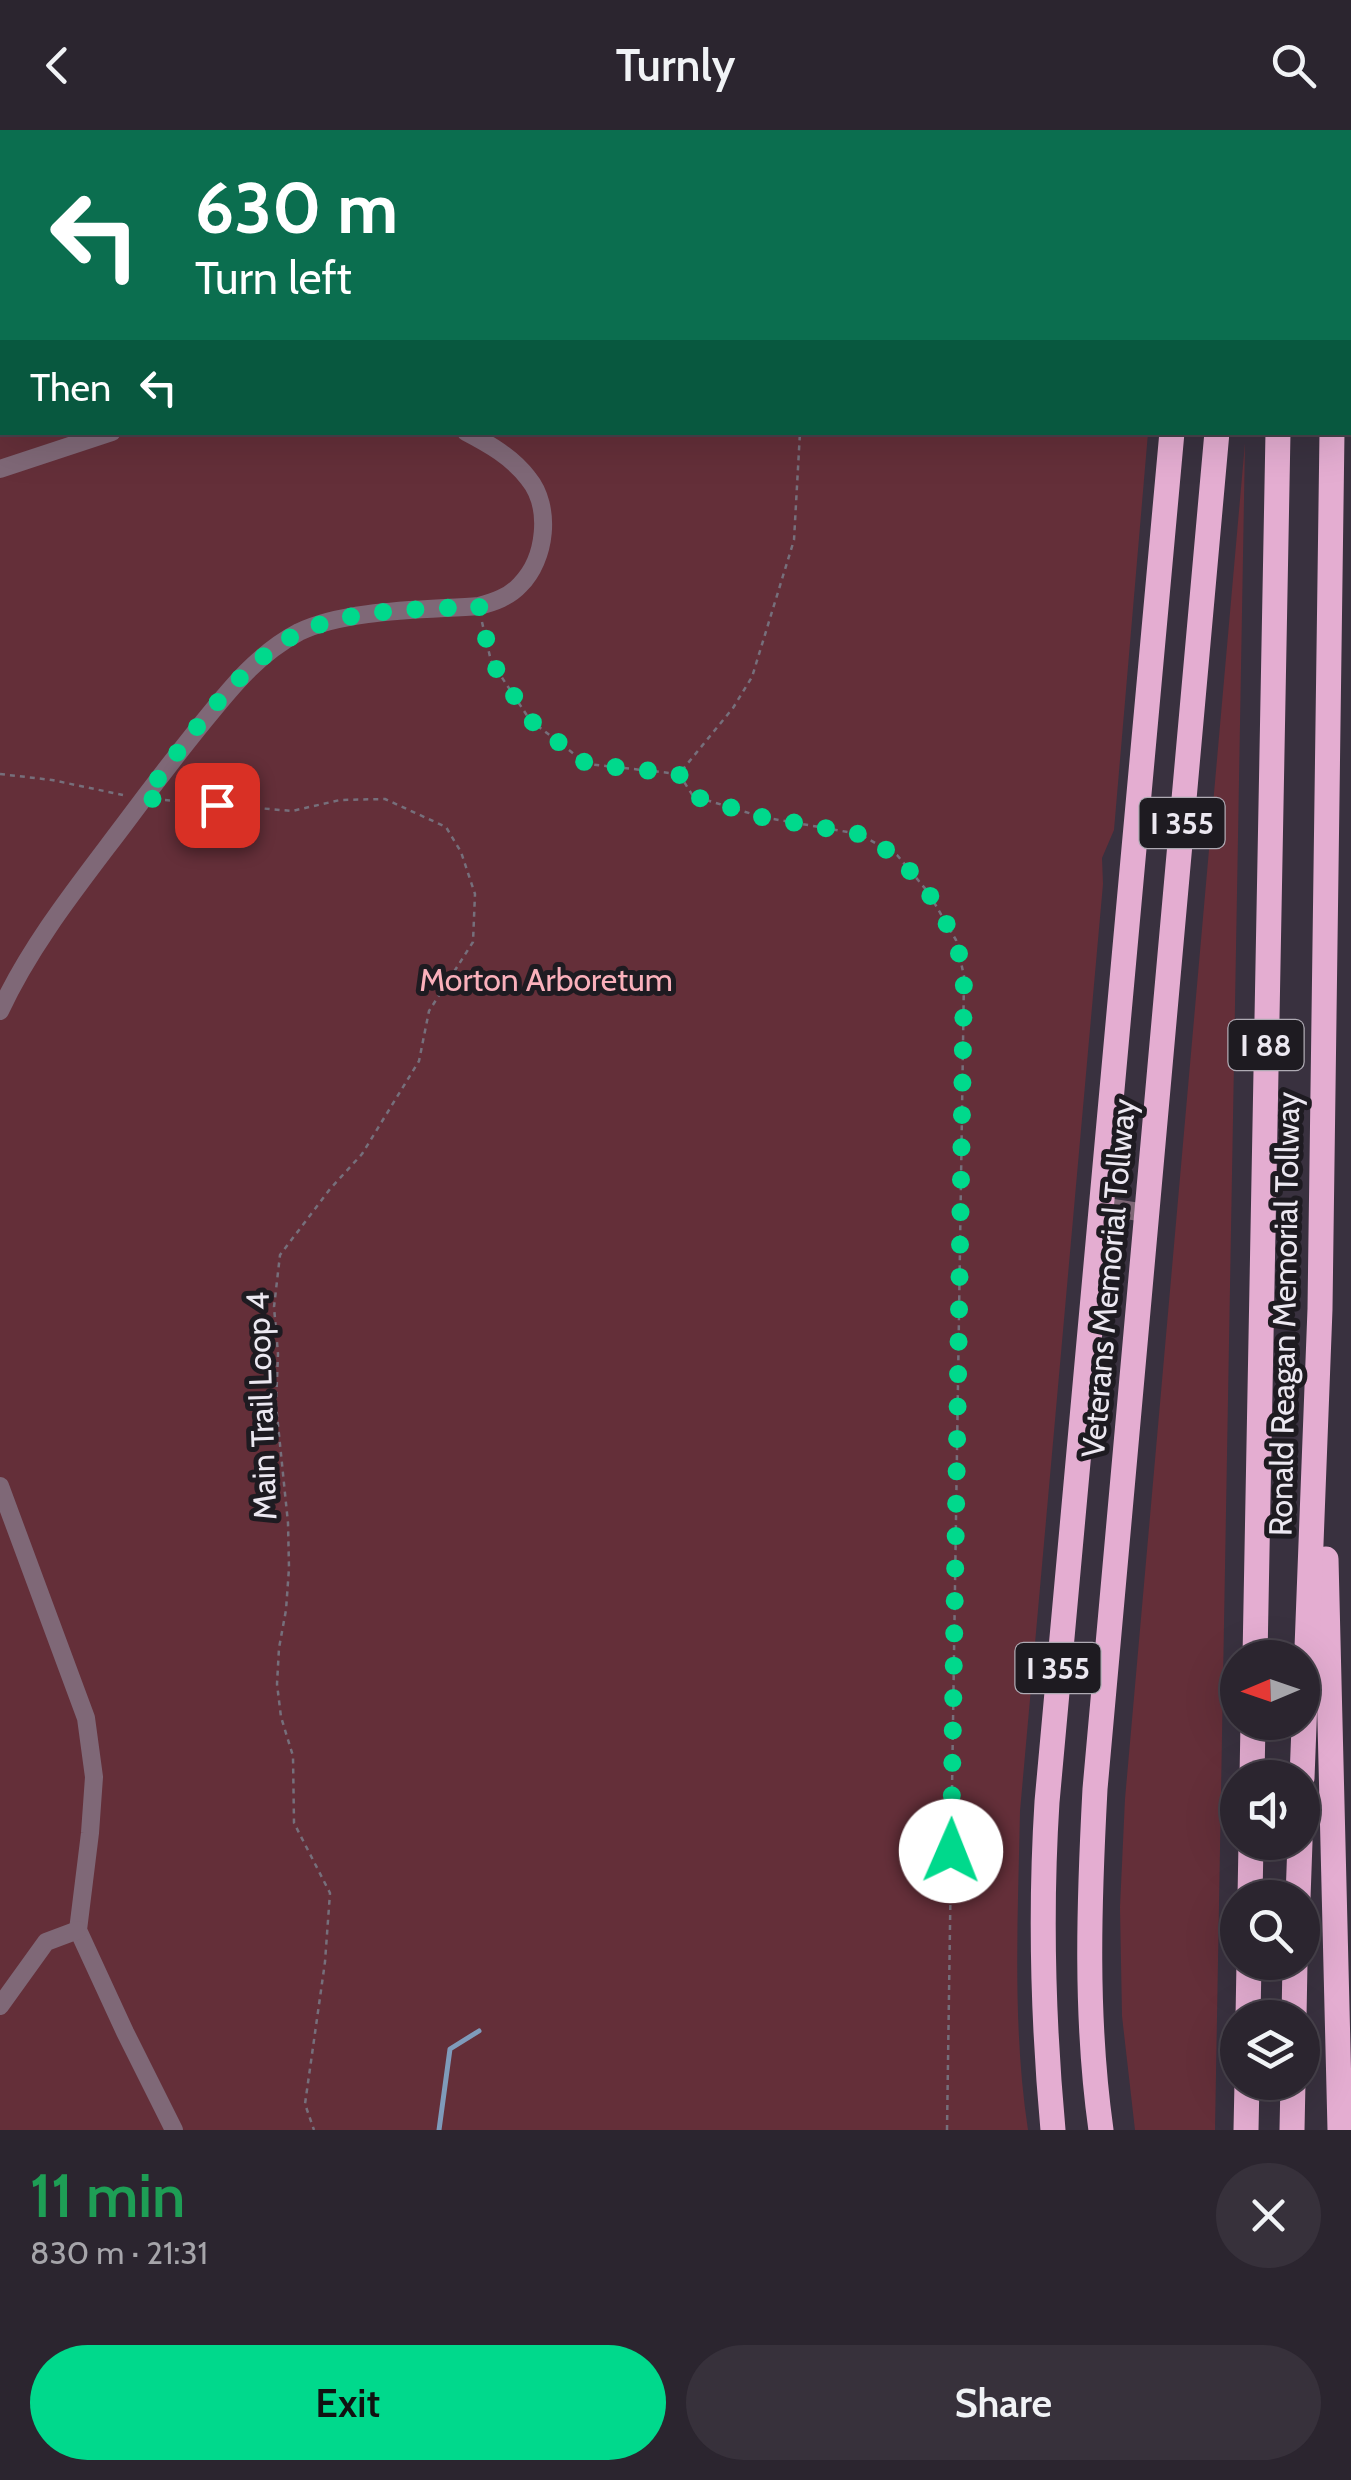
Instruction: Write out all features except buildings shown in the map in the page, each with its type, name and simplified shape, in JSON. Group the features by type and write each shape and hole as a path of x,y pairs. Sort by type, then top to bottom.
{"highway":[{"name":"Veterans Memorial Tollway","path":"1053,2130 1042,1962 1044,1856 1172,435"},
{"name":"Veterans Memorial Tollway","path":"1102,2130 1092,2022 1090,1884 1102,1698 1218,435"},
{"name":"Ronald Reagan Memorial Tollway","path":"1254,1640 1278,435"},
{"name":"Ronald Reagan Memorial Tollway","path":"1303,1760 1320,1309 1332,435"},
{"path":"1320,1309 1340,2130"},
{"path":"1246,2130 1247,2100"},
{"path":"1292,2130 1293,2100"}],"lane":[{"path":"0,469 103,435"},
{"path":"0,1011 40,940 144,798 245,672 270,650 312,627 346,618 479,606 518,588 536,562 540,543 541,505 536,488 510,459 471,435"},
{"path":"1100,1206 1146,1213"},
{"path":"0,1486 86,1718 94,1777 78,1930 174,2130"},
{"path":"0,2006 46,1942 78,1930"}],"path":[{"path":"679,774 733,708 752,676 794,540 800,435"},
{"path":"479,606 491,661 530,720 587,764 679,774"},
{"name":"Main Trail Loop 4","path":"0,774 144,798 292,811 340,800 385,798 446,827 461,852 475,894 472,942 429,1011 419,1060 362,1154 330,1189 280,1256 274,1306 278,1354 276,1405 289,1568 277,1684 281,1717 293,1756 294,1823 330,1893 327,1946 304,2104 314,2130"},
{"path":"679,774 693,796 762,817 859,834 897,856 928,892 956,940 964,976 947,2130"}],"green space":[{"name":"Morton Arboretum","path":"0,435 1148,435 1114,830 1102,858 1103,884 1020,1811 1018,2011 1028,2130 0,2130"},
{"path":"1245,443 1224,1640 1220,1640 1215,2130 1135,2130 1122,2016 1120,1907 1125,1799"}],"waterway":[{"path":"439,2130 450,2049 479,2031"}],"route":[{"path":"217,805 144,798 215,706 270,650 312,627 346,618 479,606 491,661 530,720 587,764 679,774 693,796 762,817 859,834 897,856 914,872 956,940 964,976 951,1851"}]}
